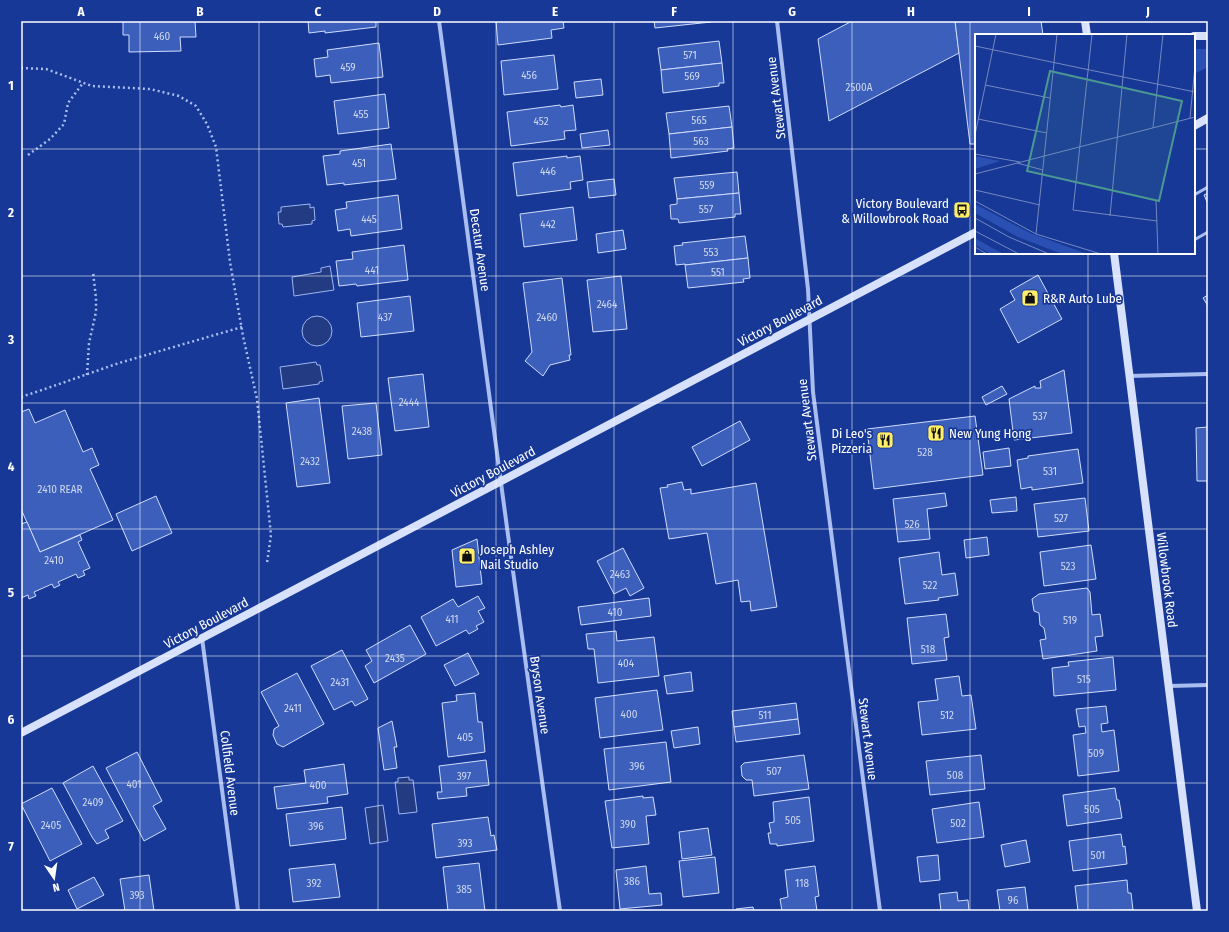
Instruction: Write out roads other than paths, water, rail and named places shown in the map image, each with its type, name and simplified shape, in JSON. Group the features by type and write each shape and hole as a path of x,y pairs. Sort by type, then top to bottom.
{"main road":[{"path":"1085,21 1087,34"},
{"path":"1195,36 1208,36"},
{"path":"1195,125 1208,118"},
{"name":"Victory Boulevard","path":"21,733 975,233"},
{"name":"Willowbrook Road","path":"1114,254 1197,911"}],"street":[{"name":"Decatur Avenue","path":"439,21 501,481"},
{"name":"Stewart Avenue","path":"777,21 808,289 813,392 880,911"},
{"path":"1129,376 1208,374"},
{"name":"Bryson Avenue","path":"501,481 560,911"},
{"name":"Collfield Avenue","path":"202,638 238,911"},
{"path":"1169,686 1208,685"}],"lane":[{"path":"1195,194 1208,187"},
{"path":"1195,239 1208,232"}],"place":[{"name":"Victory Boulevard & Willowbrook Road","path":"962,210"},
{"name":"R&R Auto Lube","path":"1030,298"},
{"name":"New Yung Hong","path":"936,433"},
{"name":"Di Leo's Pizzeria","path":"885,440"},
{"name":"Joseph Ashley Nail Studio","path":"467,556"}]}
